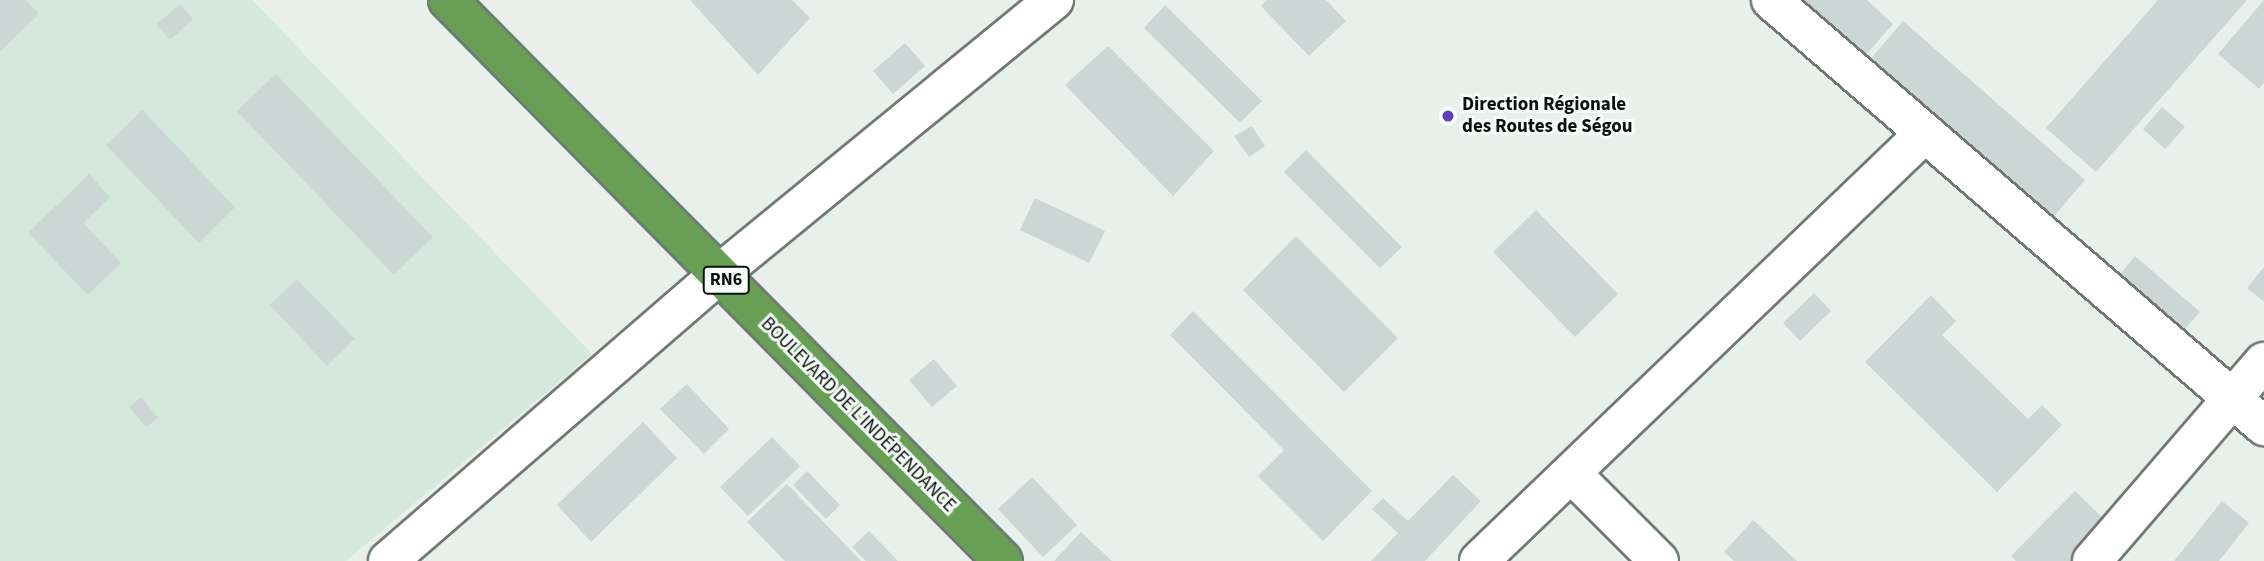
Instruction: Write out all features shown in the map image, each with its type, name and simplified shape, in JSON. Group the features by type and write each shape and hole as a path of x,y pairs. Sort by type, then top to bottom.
{"highway":[{"name":"BOULEVARD DE L'INDÉPENDANCE","path":"448,0 1003,561"}],"street":[{"path":"388,561 719,274 1054,0"},
{"path":"1771,0 2264,426"},
{"path":"1479,561 1925,133"},
{"path":"2092,561 2264,362"},
{"path":"1572,474 1659,561"}],"shaded area":[{"path":"0,0 252,0 592,354 346,561 0,561"}],"building":[{"path":"0,0 26,0 39,14 0,52"},
{"path":"690,0 792,0 810,18 758,75"},
{"path":"1267,0 1326,0 1346,21 1309,56 1261,6"},
{"path":"1784,0 1867,0 1893,24 1856,66"},
{"path":"2158,0 2247,0 2096,172 2046,128"},
{"path":"2264,0 2264,83 2259,89 2218,54"},
{"path":"180,4 193,19 170,40 156,25"},
{"path":"1165,5 1262,101 1240,123 1144,28"},
{"path":"1903,21 2085,180 2043,229 1861,70"},
{"path":"905,43 925,66 893,94 873,71"},
{"path":"1108,46 1214,151 1173,196 1065,85"},
{"path":"276,74 433,237 394,275 237,111"},
{"path":"2162,107 2185,127 2165,149 2143,129"},
{"path":"142,110 235,207 199,243 106,145"},
{"path":"1252,126 1265,146 1249,157 1234,136"},
{"path":"1306,150 1402,247 1380,268 1284,172"},
{"path":"89,174 110,197 83,223 121,263 88,295 28,233"},
{"path":"1035,198 1105,231 1089,263 1020,230"},
{"path":"1536,210 1618,294 1575,337 1493,252"},
{"path":"1296,236 1398,338 1344,392 1243,290"},
{"path":"2135,256 2200,312 2179,335 2116,279"},
{"path":"2264,267 2264,302 2247,288"},
{"path":"297,279 355,339 327,366 270,305"},
{"path":"1814,293 1831,311 1800,341 1783,323"},
{"path":"1931,295 1956,321 1942,335 2028,419 2042,405 2062,425 1997,492 1865,362"},
{"path":"1193,311 1372,491 1323,541 1258,476 1284,450 1170,335"},
{"path":"934,359 957,386 932,407 909,380"},
{"path":"687,384 729,429 704,454 660,409"},
{"path":"141,397 158,418 146,427 129,407"},
{"path":"643,422 677,458 591,542 557,505"},
{"path":"772,437 800,466 748,516 720,487"},
{"path":"807,471 840,505 826,519 793,485"},
{"path":"1453,475 1481,501 1425,561 1371,561 1398,533 1372,509 1383,498 1408,521"},
{"path":"1032,477 1077,525 1043,557 998,509"},
{"path":"787,484 861,561 785,561 747,522"},
{"path":"2075,491 2109,524 2073,561 2016,561 2011,556"},
{"path":"2222,501 2249,523 2219,561 2174,561"},
{"path":"1753,520 1797,561 1734,561 1724,552"},
{"path":"869,531 898,561 866,561 852,547"},
{"path":"1081,532 1112,561 1054,561"}],"place":[{"name":"Direction Régionale des Routes de Ségou","path":"1448,116"}]}
